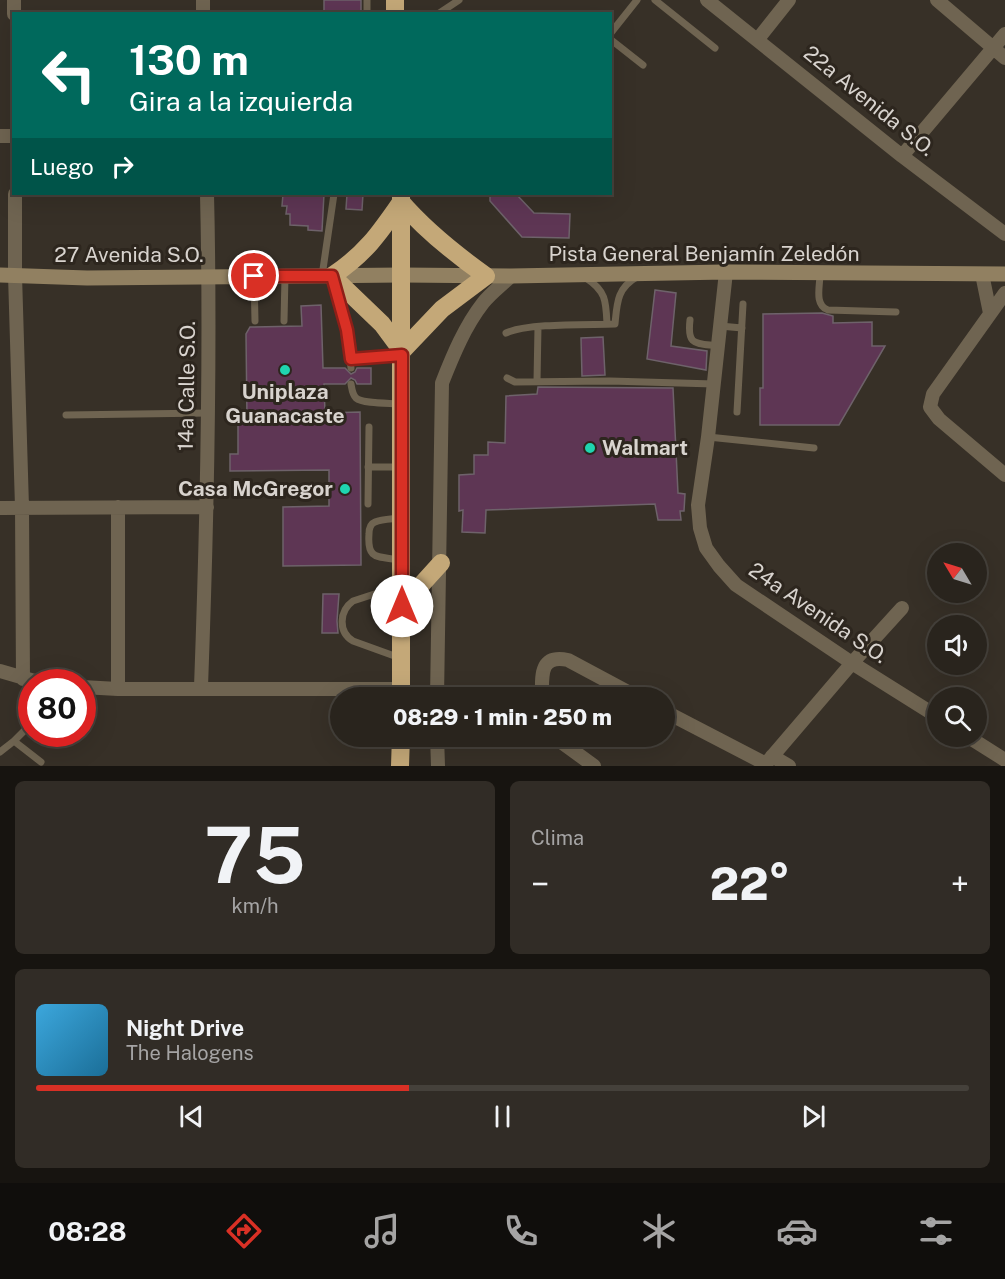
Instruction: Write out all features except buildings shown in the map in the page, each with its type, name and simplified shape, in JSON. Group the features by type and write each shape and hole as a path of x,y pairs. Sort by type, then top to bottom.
{"highway":[{"path":"401,198 368,248 350,264 327,276 382,324 402,353"},
{"path":"401,198 401,687"},
{"path":"401,198 422,224 486,276 442,309 402,353"},
{"path":"402,606 441,563"},
{"path":"400,766 401,747"}],"main road":[{"name":"Pista General Benjamín Zeledón","path":"402,275 511,276 726,272 1005,274"},
{"name":"27 Avenida S.O.","path":"8,275 87,278 402,275"}],"street":[{"name":"22a Avenida S.O.","path":"707,0 902,156 1005,234"},
{"path":"758,39 789,0"},
{"path":"937,0 1005,58"},
{"path":"902,156 1005,34"},
{"path":"15,195 8,275 22,507 23,669"},
{"name":"14a Calle S.O.","path":"201,687 207,507 209,276 207,195"},
{"name":"24a Avenida S.O.","path":"726,272 708,437 698,505 700,528 706,548 736,585 927,710"},
{"path":"982,274 990,313"},
{"path":"437,687 442,383 450,361 471,320 484,302 511,276"},
{"path":"1005,293 933,394 930,407 939,419 1005,476"},
{"path":"118,507 118,689"},
{"path":"0,508 207,507"},
{"path":"768,762 902,608"},
{"path":"542,687 544,667 550,660 558,658 568,660 618,687"},
{"path":"0,671 18,677"},
{"path":"96,688 201,687 330,691"},
{"path":"675,716 768,762 789,766"},
{"path":"437,747 438,766"},
{"path":"568,747 594,766"},
{"path":"985,747 1005,760"}],"lane":[{"path":"441,12 459,0"},
{"path":"612,31 637,0"},
{"path":"655,0 715,48"},
{"path":"612,41 643,65"},
{"path":"334,195 327,276 347,330 351,368"},
{"path":"611,324 619,294 624,286 645,273"},
{"path":"581,274 601,290 611,324"},
{"path":"820,274 819,303 822,308 896,312"},
{"path":"254,276 255,321"},
{"path":"284,321 285,276"},
{"path":"737,411 743,304"},
{"path":"690,320 688,334 691,340 696,343 718,346"},
{"path":"506,333 513,329 611,324"},
{"path":"720,326 742,328"},
{"path":"537,381 538,327"},
{"path":"351,359 402,353"},
{"path":"507,378 515,382 714,384"},
{"path":"351,384 352,392 362,401 402,404"},
{"path":"66,415 208,412"},
{"path":"368,504 369,427"},
{"path":"708,437 814,448"},
{"path":"368,467 402,467"},
{"path":"402,518 377,521 372,524 369,530 368,549 372,554 378,556 402,560"},
{"path":"401,659 353,641 346,637 342,630 343,612 347,605 402,585"},
{"path":"0,752 18,737"},
{"path":"14,741 41,762"}],"place":[{"name":"Uniplaza Guanacaste","path":"285,370"},
{"name":"Walmart","path":"590,448"},
{"name":"Casa McGregor","path":"345,489"}],"route":[{"path":"254,276 332,276 347,330 351,359 402,355 402,606"}]}
